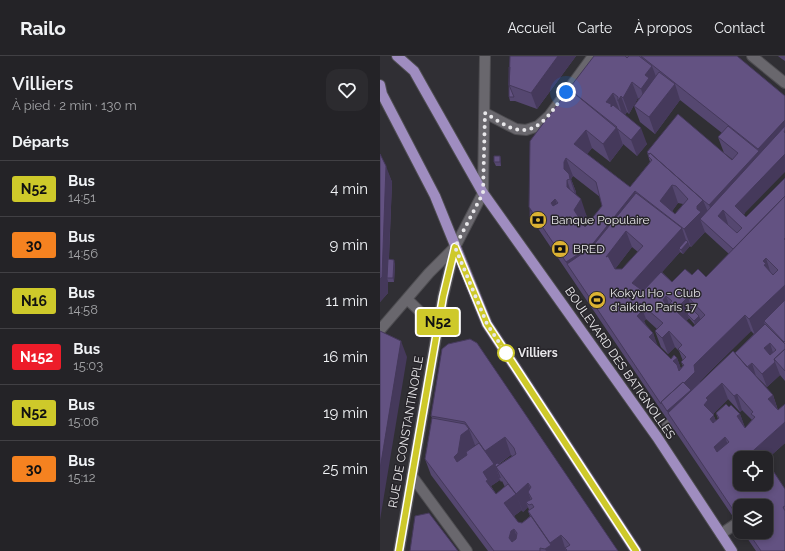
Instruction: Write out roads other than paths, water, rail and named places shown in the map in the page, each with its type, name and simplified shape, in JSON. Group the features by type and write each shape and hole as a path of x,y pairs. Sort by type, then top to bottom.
{"main road":[{"name":"BOULEVARD DES BATIGNOLLES","path":"397,56 414,72 483,193 657,437 732,551"},
{"path":"380,330 455,247 483,193 485,56"},
{"path":"485,113 516,129 526,130 538,126 548,116 593,56"},
{"path":"752,56 785,83"},
{"path":"380,85 382,94 435,196 487,324 636,551"},
{"name":"RUE DE CONSTANTINOPLE","path":"399,551 437,328 455,247"},
{"path":"407,299 437,328"},
{"path":"412,476 467,551"},
{"path":"721,534 733,526"}],"place":[{"name":"Banque Populaire","path":"538,220"},
{"name":"BRED","path":"560,249"},
{"name":"Kokyu Ho - Club d'aikido Paris 17","path":"597,300"},
{"name":"Villiers","path":"506,353"}]}
